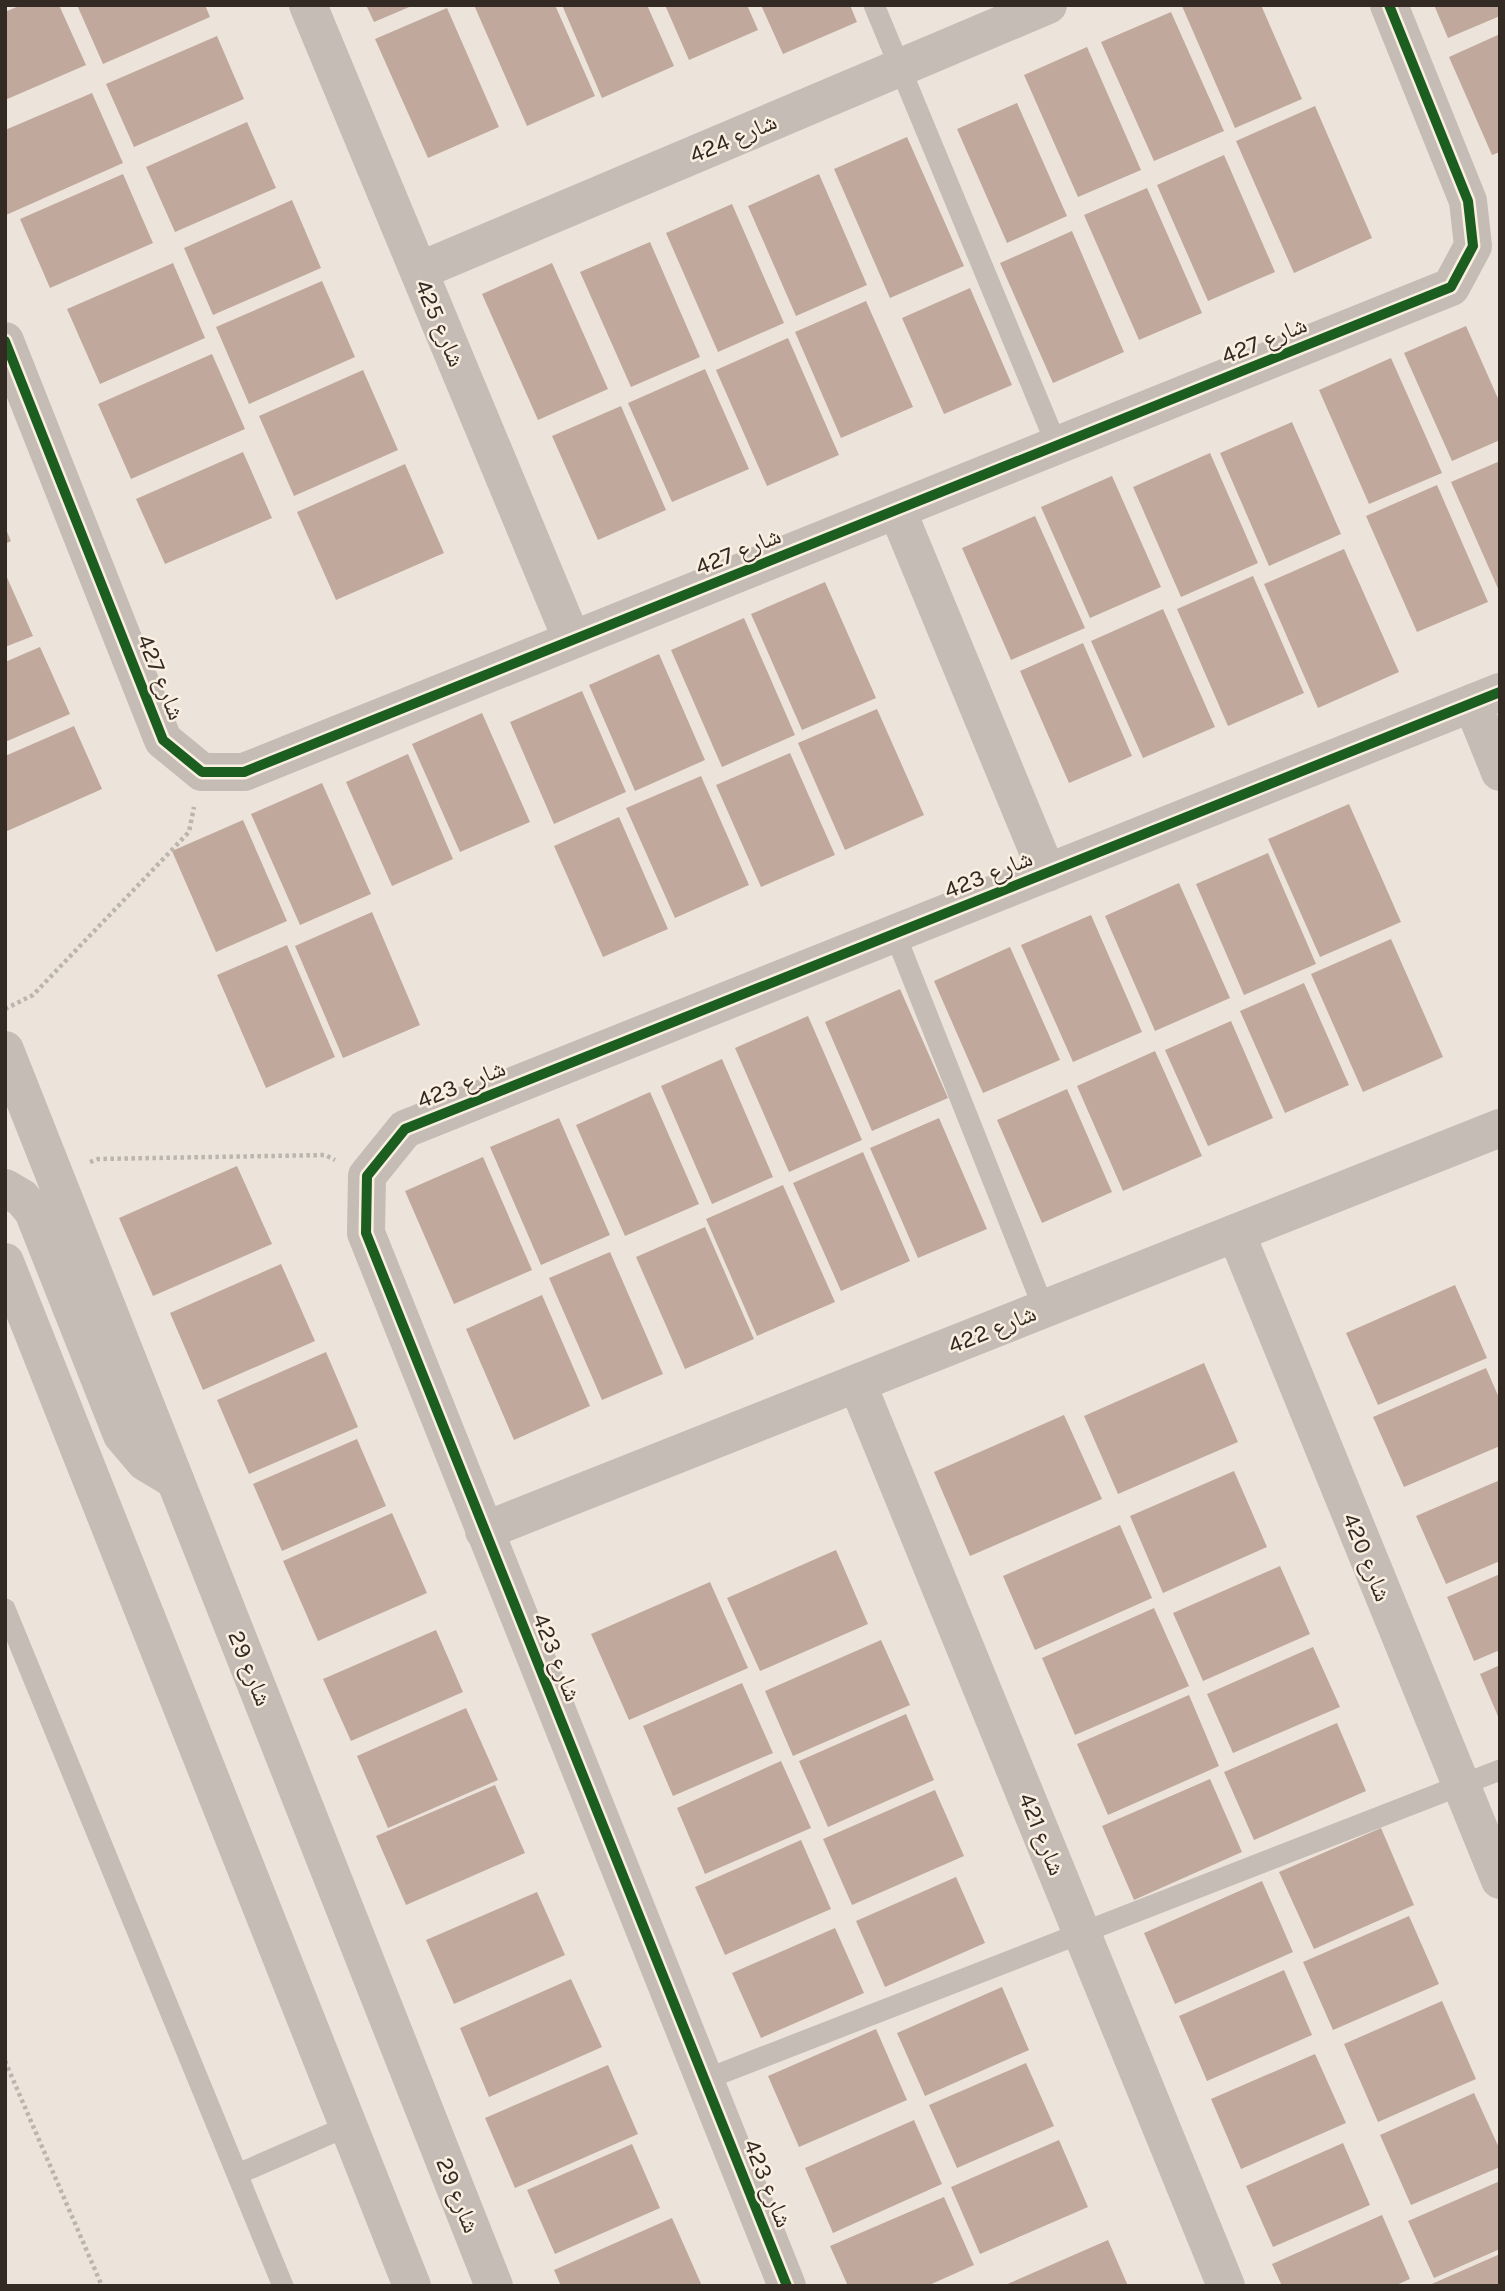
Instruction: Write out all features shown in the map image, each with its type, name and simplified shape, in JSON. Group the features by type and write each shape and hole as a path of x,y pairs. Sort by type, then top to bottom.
{"street":[{"name":"شارع 425","path":"308,5 572,640"},
{"name":"شارع 424","path":"419,271 1048,5"},
{"name":"شارع 427","path":"5,341 163,740 202,772 244,772 1451,287 1473,246 1468,201 1389,5"},
{"path":"897,510 1047,873"},
{"path":"1486,698 1500,772"},
{"name":"شارع 423","path":"787,2286 366,1233 367,1176 405,1129 1486,698"},
{"name":"شارع 29","path":"5,1050 494,2286"},
{"name":"شارع 422","path":"484,1531 1500,1128"},
{"path":"5,1188 22,1198 33,1211 122,1434 145,1462 176,1480"},
{"name":"شارع 420","path":"1236,1233 1500,1880"},
{"path":"5,1262 412,2286"},
{"name":"شارع 421","path":"857,1383 1226,2286"}],"lane":[{"path":"874,5 1057,446"},
{"path":"895,934 1044,1308"},
{"path":"5,1609 283,2286"},
{"path":"704,2080 1500,1770"},
{"path":"237,2174 348,2126"}],"path":[{"path":"5,1009 33,995 188,832 202,772"},
{"path":"54,1174 97,1159 325,1155 367,1176"},
{"path":"5,2061 102,2286"}],"building":[{"path":"21,5 59,5 86,65 5,100 5,12"},
{"path":"77,5 205,5 210,17 103,64"},
{"path":"366,5 414,5 374,22"},
{"path":"474,5 555,5 595,96 527,126"},
{"path":"562,5 647,5 674,66 602,98"},
{"path":"665,5 747,5 758,30 689,60"},
{"path":"761,5 850,5 857,22 783,54"},
{"path":"1261,5 1302,99 1235,128 1182,6"},
{"path":"1434,5 1500,5 1500,16 1448,38"},
{"path":"447,8 499,127 428,158 375,39"},
{"path":"1171,12 1224,131 1154,161 1101,42"},
{"path":"1500,34 1500,152 1492,155 1449,57"},
{"path":"217,36 244,99 134,147 106,84"},
{"path":"1087,47 1141,170 1078,197 1024,75"},
{"path":"92,93 123,163 6,215 5,130"},
{"path":"1017,103 1067,216 1007,243 957,129"},
{"path":"1315,106 1372,238 1294,273 1236,141"},
{"path":"247,122 276,188 175,232 146,167"},
{"path":"907,137 964,266 890,298 834,169"},
{"path":"1224,155 1275,272 1208,301 1157,185"},
{"path":"123,174 153,243 50,288 20,219"},
{"path":"819,174 867,285 796,316 748,206"},
{"path":"1147,188 1202,313 1139,340 1084,215"},
{"path":"292,200 321,268 213,315 184,248"},
{"path":"732,204 784,323 718,352 666,233"},
{"path":"1072,231 1124,352 1053,383 1000,263"},
{"path":"650,242 700,357 631,387 580,272"},
{"path":"173,263 205,338 100,384 67,309"},
{"path":"552,263 608,389 538,420 482,294"},
{"path":"322,281 355,357 249,404 216,327"},
{"path":"970,288 1012,385 944,414 902,318"},
{"path":"866,301 913,407 841,438 795,332"},
{"path":"1466,326 1500,403 1500,440 1452,461 1404,353"},
{"path":"788,338 839,455 767,486 716,370"},
{"path":"212,354 245,429 131,479 98,404"},
{"path":"1391,358 1442,473 1369,504 1319,390"},
{"path":"705,369 749,469 672,502 628,403"},
{"path":"363,370 398,450 294,496 259,416"},
{"path":"621,406 666,510 598,540 552,436"},
{"path":"1292,422 1341,534 1269,566 1220,453"},
{"path":"243,452 272,518 165,564 136,499"},
{"path":"1210,453 1258,563 1181,597 1133,487"},
{"path":"1500,461 1500,593 1451,482"},
{"path":"405,464 444,553 336,600 297,512"},
{"path":"1112,476 1161,587 1090,618 1041,507"},
{"path":"1437,485 1488,602 1417,632 1366,516"},
{"path":"1035,516 1085,628 1011,660 962,548"},
{"path":"5,527 11,541 5,544"},
{"path":"1344,549 1399,672 1318,708 1264,584"},
{"path":"5,573 33,636 5,647"},
{"path":"1253,576 1304,693 1228,726 1177,609"},
{"path":"825,582 876,698 802,730 751,614"},
{"path":"1163,609 1215,727 1143,758 1091,641"},
{"path":"744,618 795,735 722,767 671,650"},
{"path":"1083,643 1132,756 1069,783 1020,671"},
{"path":"40,647 70,714 5,742 5,662"},
{"path":"659,654 705,760 635,791 589,685"},
{"path":"582,691 626,792 554,824 510,722"},
{"path":"877,709 924,815 845,850 798,743"},
{"path":"482,713 530,822 460,852 412,744"},
{"path":"74,726 102,789 5,832 5,756"},
{"path":"790,753 835,855 761,887 716,785"},
{"path":"408,754 453,859 392,886 346,782"},
{"path":"701,776 749,885 675,918 626,808"},
{"path":"322,783 371,894 300,925 251,814"},
{"path":"1349,804 1401,922 1320,957 1268,839"},
{"path":"619,817 668,929 603,957 554,846"},
{"path":"243,820 287,921 216,952 172,851"},
{"path":"1268,853 1316,964 1244,995 1196,884"},
{"path":"1179,883 1230,998 1155,1031 1105,916"},
{"path":"372,912 420,1025 343,1058 295,946"},
{"path":"1091,915 1142,1032 1073,1062 1021,945"},
{"path":"1391,939 1443,1057 1363,1092 1311,974"},
{"path":"287,945 335,1057 266,1088 217,975"},
{"path":"1010,947 1060,1060 983,1093 934,981"},
{"path":"1304,983 1349,1085 1285,1113 1240,1011"},
{"path":"900,989 948,1098 872,1131 825,1022"},
{"path":"808,1016 862,1140 789,1172 735,1048"},
{"path":"1231,1021 1273,1118 1208,1146 1165,1050"},
{"path":"1155,1051 1202,1156 1123,1191 1077,1086"},
{"path":"722,1059 773,1177 712,1204 661,1086"},
{"path":"1067,1089 1112,1192 1042,1223 997,1120"},
{"path":"650,1092 699,1204 625,1236 576,1125"},
{"path":"559,1118 610,1235 541,1265 490,1147"},
{"path":"939,1118 987,1229 918,1258 870,1148"},
{"path":"863,1152 910,1261 841,1291 793,1183"},
{"path":"483,1157 532,1270 454,1304 405,1191"},
{"path":"237,1166 272,1244 153,1296 119,1218"},
{"path":"783,1185 835,1302 757,1336 706,1219"},
{"path":"705,1227 754,1339 685,1369 636,1257"},
{"path":"610,1252 663,1374 602,1400 549,1278"},
{"path":"281,1264 315,1341 203,1390 170,1313"},
{"path":"1455,1285 1487,1358 1378,1405 1346,1333"},
{"path":"542,1295 590,1406 514,1440 466,1329"},
{"path":"326,1352 358,1427 249,1474 217,1400"},
{"path":"1204,1363 1238,1442 1118,1494 1084,1416"},
{"path":"1486,1368 1500,1400 1500,1446 1404,1487 1373,1417"},
{"path":"1064,1415 1102,1499 970,1556 934,1472"},
{"path":"357,1439 386,1506 282,1551 253,1484"},
{"path":"1234,1471 1267,1547 1163,1593 1130,1516"},
{"path":"1500,1480 1500,1561 1446,1584 1416,1516"},
{"path":"392,1513 427,1593 318,1641 283,1561"},
{"path":"1120,1525 1152,1598 1035,1650 1003,1576"},
{"path":"836,1550 868,1624 760,1671 727,1598"},
{"path":"1280,1566 1310,1634 1203,1681 1173,1613"},
{"path":"1500,1574 1500,1650 1474,1661 1447,1597"},
{"path":"710,1582 748,1668 629,1720 591,1634"},
{"path":"1154,1608 1189,1686 1075,1735 1042,1658"},
{"path":"436,1630 463,1692 351,1741 323,1679"},
{"path":"881,1640 910,1705 793,1756 765,1691"},
{"path":"1313,1647 1340,1707 1233,1753 1207,1694"},
{"path":"1500,1665 1500,1721 1480,1674"},
{"path":"742,1683 773,1753 673,1796 643,1726"},
{"path":"1189,1695 1219,1766 1108,1815 1077,1744"},
{"path":"466,1708 498,1780 388,1828 357,1756"},
{"path":"906,1714 934,1780 828,1827 799,1761"},
{"path":"1337,1723 1366,1791 1254,1840 1224,1772"},
{"path":"781,1761 811,1828 705,1874 677,1808"},
{"path":"1210,1779 1242,1852 1134,1900 1102,1826"},
{"path":"495,1785 525,1853 406,1905 376,1836"},
{"path":"935,1790 964,1856 852,1905 823,1839"},
{"path":"1381,1828 1414,1905 1314,1949 1279,1872"},
{"path":"801,1840 831,1909 725,1955 695,1887"},
{"path":"956,1877 985,1943 885,1987 856,1921"},
{"path":"1262,1881 1293,1952 1175,2004 1144,1933"},
{"path":"537,1892 565,1955 454,2004 426,1940"},
{"path":"1409,1916 1439,1984 1333,2030 1303,1962"},
{"path":"835,1928 864,1993 761,2038 732,1973"},
{"path":"1284,1970 1312,2035 1207,2081 1179,2016"},
{"path":"571,1979 602,2047 489,2097 460,2028"},
{"path":"1002,1987 1029,2050 925,2096 897,2033"},
{"path":"1442,2001 1476,2079 1378,2122 1344,2044"},
{"path":"876,2029 907,2100 799,2147 768,2076"},
{"path":"1315,2054 1346,2123 1241,2169 1211,2099"},
{"path":"1026,2063 1054,2126 957,2168 929,2105"},
{"path":"608,2065 638,2134 515,2188 485,2118"},
{"path":"1474,2093 1500,2150 1500,2167 1411,2205 1380,2135"},
{"path":"914,2120 942,2184 833,2233 805,2168"},
{"path":"1059,2140 1088,2207 980,2254 951,2187"},
{"path":"1343,2143 1370,2205 1273,2247 1246,2186"},
{"path":"632,2144 660,2208 555,2254 527,2190"},
{"path":"1500,2181 1500,2249 1434,2278 1408,2221"},
{"path":"944,2197 974,2265 927,2286 848,2286 830,2246"},
{"path":"1382,2215 1410,2279 1394,2286 1282,2286 1272,2264"},
{"path":"672,2218 702,2286 561,2286 554,2270"},
{"path":"1108,2240 1128,2286 1003,2286"},
{"path":"1500,2254 1500,2286 1427,2286"}],"cycle path":[{"path":"5,341 163,740 202,772 244,772 1451,287 1473,246 1468,201 1389,5"},
{"path":"787,2286 366,1233 367,1176 405,1129 1500,692"}]}
